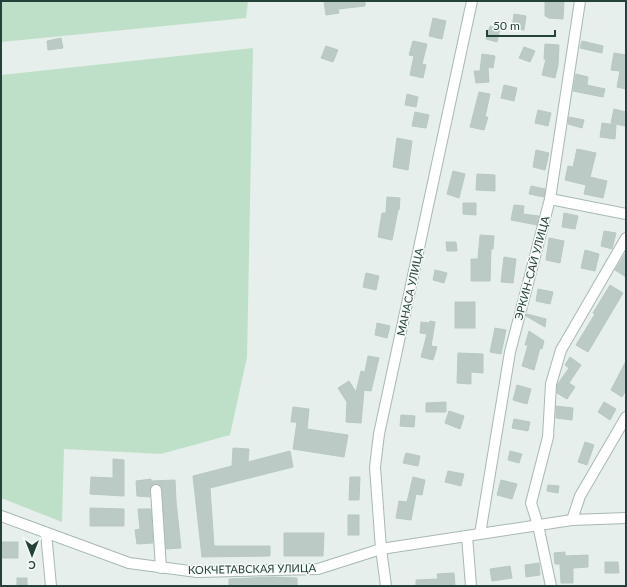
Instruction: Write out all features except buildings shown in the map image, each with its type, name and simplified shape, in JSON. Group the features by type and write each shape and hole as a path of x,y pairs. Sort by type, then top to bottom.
{"street":[{"name":"МАНАСА УЛИЦА","path":"386,586 381,549 375,467 379,434 472,1"},
{"name":"ЭРКИН-САЙ УЛИЦА","path":"480,534 510,352 550,199 580,1"},
{"path":"550,199 626,214"},
{"path":"551,586 538,525 531,503 548,437 551,384 562,350 626,238"},
{"path":"572,520 580,496 626,417"},
{"path":"156,490 161,568"},
{"name":"КОКЧЕТАВСКАЯ УЛИЦА","path":"1,516 129,563 197,572 318,569 381,549 572,520 626,518"},
{"path":"46,533 51,586"},
{"path":"467,536 471,586"}],"green space":[{"path":"1,1 248,1 246,18 1,42"},
{"path":"253,48 247,357 230,435 161,454 64,449 62,522 1,498 1,75"}]}
